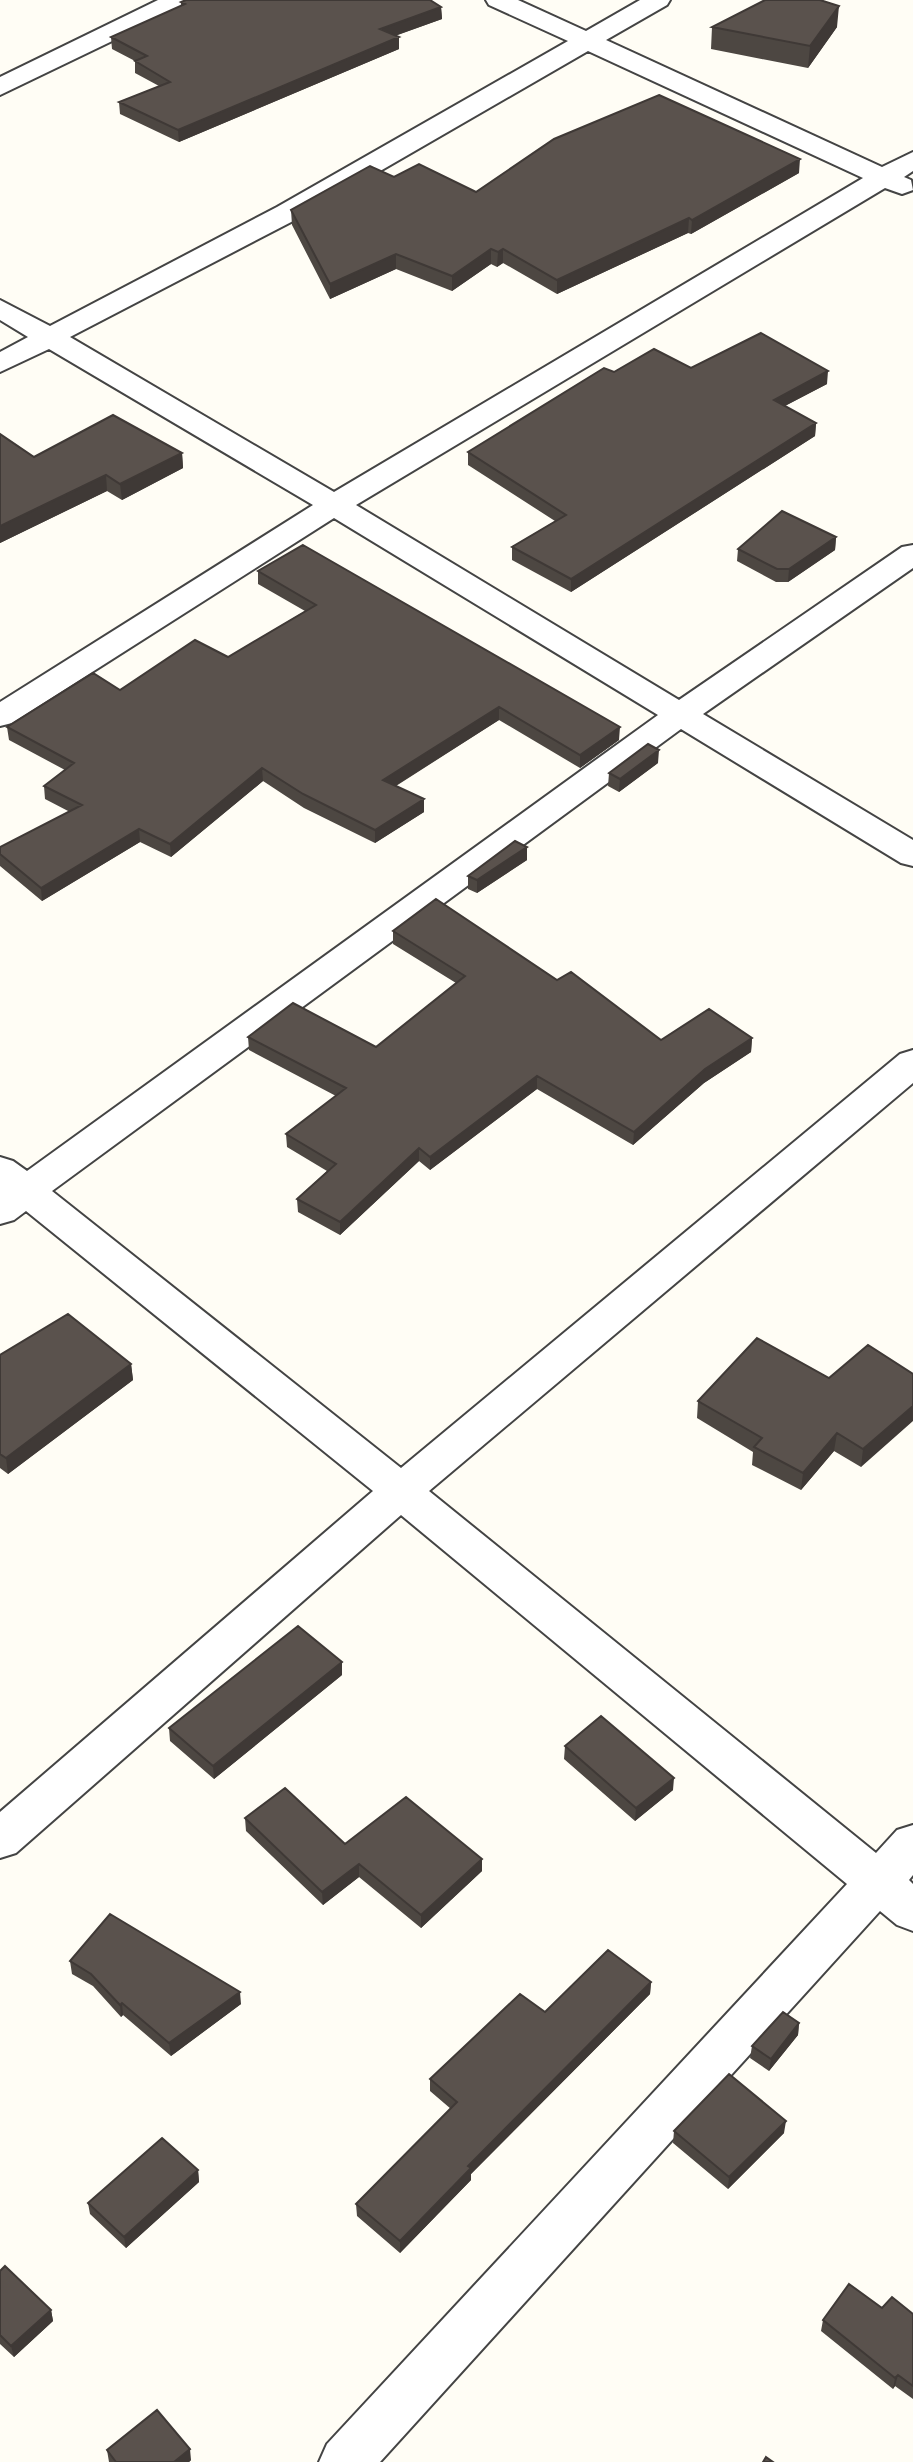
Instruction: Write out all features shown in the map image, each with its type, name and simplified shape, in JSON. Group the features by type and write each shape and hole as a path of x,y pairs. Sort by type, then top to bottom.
{"street":[{"path":"0,87 178,0"},
{"path":"498,0 913,191"},
{"path":"0,363 288,213 658,0"},
{"path":"0,716 334,505 913,160"},
{"path":"0,308 334,505 913,855"},
{"path":"895,1897 401,1491 9,1190 680,714 913,554"},
{"path":"0,1839 401,1491 913,1063"},
{"path":"345,2462 895,1897 913,1844"}],"building":[{"path":"430,0 441,7 380,29 399,37 178,130 119,102 170,82 135,61 147,56 111,37 185,4 181,2"},
{"path":"765,0 820,0 839,6 810,46 712,27"},
{"path":"659,95 800,159 692,220 689,218 557,280 503,249 498,252 491,249 452,276 396,254 330,284 291,210 370,166 394,177 419,164 476,192 554,139"},
{"path":"761,333 828,371 774,400 816,423 571,579 512,547 566,515 468,452 604,368 614,372 654,349 691,368"},
{"path":"113,415 182,453 120,484 106,475 0,526 0,434 34,457"},
{"path":"782,511 836,537 789,569 777,569 738,549"},
{"path":"303,545 620,727 580,755 499,707 383,780 424,799 375,830 303,794 262,768 170,844 139,829 41,888 0,854 0,847 82,805 44,786 74,763 7,727 93,673 120,690 195,640 228,657 316,605 258,571"},
{"path":"648,744 659,750 620,779 609,773"},
{"path":"515,841 527,847 477,880 468,876"},
{"path":"436,899 557,980 571,972 661,1040 709,1009 752,1038 705,1069 634,1132 537,1076 430,1157 419,1148 340,1222 297,1199 336,1164 286,1134 346,1088 248,1037 293,1003 376,1047 465,976 393,931"},
{"path":"68,1314 131,1364 6,1458 0,1454 0,1355"},
{"path":"757,1338 829,1378 868,1345 913,1374 913,1406 863,1449 837,1433 803,1473 754,1447 762,1438 698,1401"},
{"path":"298,1626 342,1662 213,1766 169,1728"},
{"path":"601,1716 674,1778 636,1808 565,1746"},
{"path":"285,1788 345,1844 406,1797 482,1859 421,1915 359,1864 322,1892 245,1818"},
{"path":"110,1914 240,1992 169,2043 122,2003 120,2005 91,1974 70,1961"},
{"path":"608,1950 651,1982 468,2166 471,2168 400,2241 356,2204 457,2102 430,2079 520,1994 545,2012"},
{"path":"783,2012 799,2023 771,2059 752,2046"},
{"path":"729,2074 786,2121 729,2177 674,2131"},
{"path":"162,2138 198,2170 124,2237 88,2203"},
{"path":"5,2266 51,2310 11,2346 0,2335 0,2271"},
{"path":"849,2284 882,2308 892,2297 913,2314 913,2386 898,2375 895,2378 823,2320"},
{"path":"157,2410 190,2449 174,2462 116,2462 107,2450"}]}
